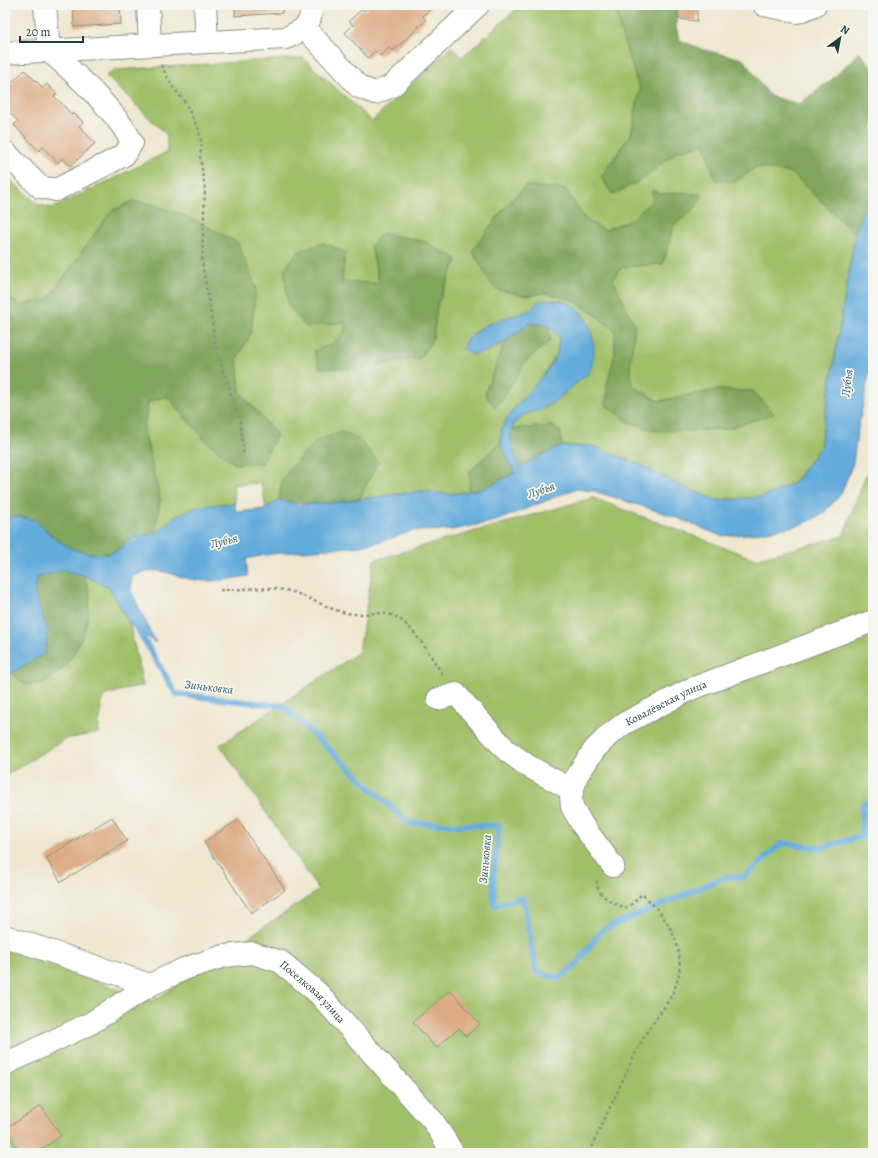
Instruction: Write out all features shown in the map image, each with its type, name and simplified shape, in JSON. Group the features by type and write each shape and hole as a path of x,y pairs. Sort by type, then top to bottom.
{"street":[{"path":"5,152 40,187 56,190 124,155 132,143 126,130 68,67 49,51 45,5"},
{"path":"148,5 150,45"},
{"path":"205,5 207,42"},
{"path":"5,53 286,38 313,14 359,87 375,93 392,86 478,5"},
{"path":"764,5 797,12 815,5"},
{"name":"Ковалёвская улица","path":"610,862 583,826 572,807 571,796 577,775 595,749 609,735 625,723 691,689 873,621"},
{"path":"447,696 506,750 528,766 572,790"},
{"path":"5,936 150,986"},
{"name":"Поселковая улица","path":"5,1064 91,1023 150,986 184,969 224,956 253,953 281,962 318,993 433,1121 453,1153"}],"path":[{"path":"150,45 172,86 184,101 198,128 202,144 200,156 204,190 202,262 217,352 240,420 244,456"},
{"path":"220,590 284,590 311,598 326,607 342,612 354,614 374,613 401,619 415,635 447,696"},
{"path":"590,1153 643,1040 671,997 677,983 680,956 678,942 672,929 650,900 642,894 626,908 603,896 596,883 598,874 610,862"}],"green space":[{"path":"519,5 527,5 532,9 536,5 615,5 621,33 640,90 631,134 601,177 613,195 644,178 676,152 705,144 735,182 756,167 792,173 855,234 820,447 794,483 762,497 716,500 685,488 643,466 593,446 562,446 561,432 552,426 511,429 521,418 543,409 555,402 575,383 588,374 584,316 563,301 552,300 532,310 492,322 482,327 474,332 463,349 487,352 505,342 485,393 514,378 526,361 550,341 549,325 559,337 557,352 543,378 524,397 501,429 501,442 470,471 469,491 452,494 421,491 359,499 378,462 282,479 279,500 266,508 261,483 233,485 235,503 210,505 183,513 155,534 160,499 144,431 148,402 167,396 206,441 277,435 240,392 237,359 251,333 238,243 179,214 150,203 111,211 48,300 19,305 5,294 5,176 39,205 53,208 167,152 167,135 106,76 114,70 303,58 372,121 451,47 462,57 520,6","holes":["525,186 565,189 586,220 605,230 631,220 660,194 684,193 702,195 693,210 674,225 663,264 622,267 612,279 635,326 630,364 633,386 659,401 716,390 753,391 773,414 726,429 679,431 607,385 615,354 615,331 600,318 573,300 563,296 553,293 525,296 473,251 502,211","371,246 457,260 437,305 433,338 420,358 382,364 314,351 331,345 346,331 344,322 284,269 345,252 342,282 379,283"]},
{"path":"615,5 677,5 676,26 679,40 704,50 743,59 770,96 799,104 831,80 860,52 873,69 873,183 855,234 792,173 756,167 735,182 715,180 705,144 676,152 644,178 613,195 601,177 631,134 640,90 621,33"},
{"path":"525,186 565,189 586,220 605,230 631,220 653,200 652,190 660,194 684,193 703,195 693,210 674,225 663,264 622,267 613,279 635,326 630,364 633,386 659,401 716,390 753,391 774,414 726,429 657,431 629,422 606,405 607,385 615,354 615,331 597,315 573,300 545,293 525,296 495,289 472,251 502,211"},
{"path":"133,201 161,207 187,217 238,243 256,288 251,333 237,359 240,392 277,435 262,463 235,464 206,441 167,396 148,402 144,431 160,499 155,534 134,537 114,552 91,554 74,550 41,526 24,517 15,517 5,520 5,294 19,305 48,300 111,211"},
{"path":"382,233 423,241 457,259 437,305 433,338 420,358 351,369 319,368 314,351 331,345 345,331 344,322 306,327 288,305 284,269 298,251 324,243 345,252 342,282 379,283 371,246"},
{"path":"530,323 549,325 550,341 526,361 495,408 485,394 505,342"},
{"path":"552,426 561,432 562,446 539,456 520,468 511,446 511,429"},
{"path":"342,432 359,439 378,462 359,499 328,503 300,503 279,500 282,479 300,457 318,440"},
{"path":"501,442 515,472 483,489 469,491 470,471"},
{"path":"873,472 873,1153 5,1153 5,950 153,1001 319,890 220,745 359,652 374,560 593,498 755,559 843,536 866,475"},
{"path":"62,570 83,575 88,586 90,603 84,632 70,659 60,671 49,679 37,684 24,684 11,673 45,653 34,587 38,577"},
{"path":"83,575 109,587 130,625 143,686 129,688 103,696 98,733 65,739 5,776 5,673 11,673 24,684 89,589"}],"water":[{"name":"Лубья","path":"873,183 873,354 857,434 853,463 841,494 822,515 797,526 749,534 721,536 670,515 594,491 575,489 496,521 452,530 412,531 383,541 360,546 271,554 246,559 248,576 208,581 195,580 157,571 141,573 132,577 131,591 156,643 130,625 109,587 83,575 62,570 38,577 36,585 36,598 47,631 45,653 11,673 5,673 5,520 13,516 35,520 54,538 74,550 88,553 108,554 118,550 133,537 155,534 175,516 200,506 235,503 236,512 263,509 279,500 300,505 330,503 421,491 452,494 483,489 515,473 502,446 502,431 506,420 514,409 552,364 558,351 559,337 549,325 530,323 489,350 473,355 463,349 466,340 485,325 531,310 538,301 561,301 576,308 583,315 592,333 594,353 589,372 587,374 547,406 541,410 523,415 513,425 511,431 511,444 520,468 539,456 562,446 593,446 643,466 685,488 716,500 762,497 794,483 820,447 855,234"}],"building":[{"path":"73,5 120,5 121,24 74,27"},
{"path":"235,5 282,5 282,13 235,16"},
{"path":"370,5 428,5 431,8 423,16 426,20 393,51 389,48 380,56 375,51 368,58 345,33 353,25 349,21 362,9 364,11"},
{"path":"677,5 697,5 697,21 677,19"},
{"path":"25,70 43,88 47,84 57,94 54,96 72,115 74,113 83,122 79,126 95,143 71,166 63,158 58,163 43,147 39,151 14,125 18,121 5,108 5,103 8,100 5,97 5,89"},
{"path":"112,817 127,841 61,882 46,858"},
{"path":"238,820 285,890 251,913 204,842"},
{"path":"450,990 480,1024 466,1036 459,1028 436,1048 413,1022"},
{"path":"41,1106 61,1136 36,1153 20,1153 5,1129"}],"waterway":[{"name":"Зиньковка","path":"136,626 176,694 283,706 408,823 499,826 493,879 494,905 523,898 536,972 558,978 574,967 602,930 725,877 744,877 782,843 821,848 862,836 862,804 873,802"}]}
